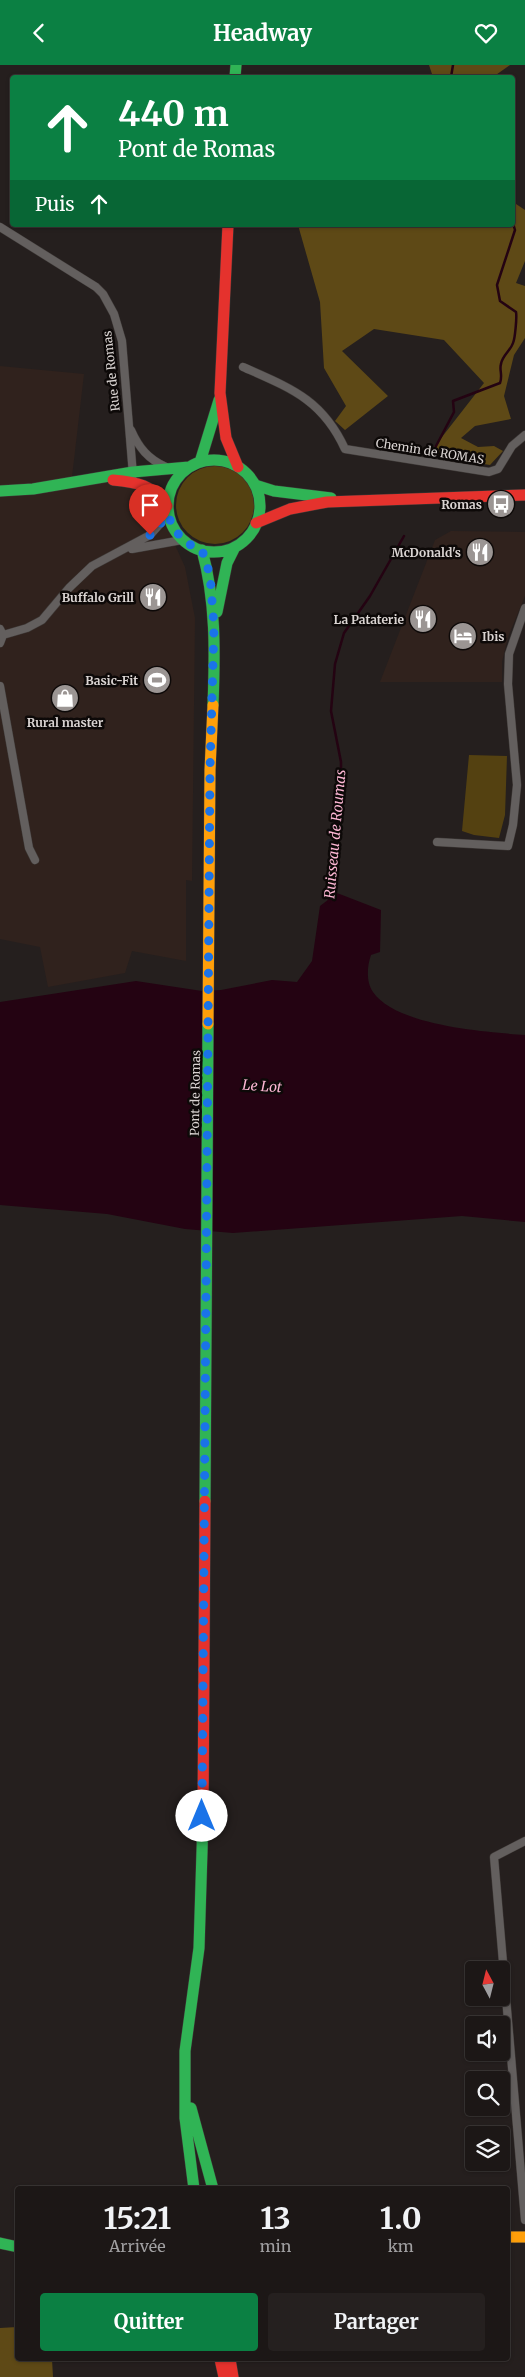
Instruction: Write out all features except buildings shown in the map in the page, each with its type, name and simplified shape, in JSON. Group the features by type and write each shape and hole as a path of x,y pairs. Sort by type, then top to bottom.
{"main road":[{"path":"200,462 212,430 220,393 228,227"},
{"path":"214,627 227,563 235,547 251,533 259,511 259,497 255,485 238,467 226,438 220,393"},
{"path":"0,491 134,477 189,467 200,462 220,461 238,467"},
{"path":"168,511 172,485 189,467"},
{"path":"134,477 150,486 160,495 172,525 182,540 202,550 213,552 235,547"},
{"path":"255,485 274,491 350,500"},
{"path":"256,523 273,514 292,508 350,500 523,496"},
{"path":"202,550 210,575 214,627"},
{"name":"Pont de Romas","path":"185,2079 188,2018 199,1948 202,1893 210,769 214,627"},
{"path":"185,2079 185,2118 194,2169 194,2186"},
{"path":"185,2079 212,2186"},
{"path":"510,2237 525,2237"},
{"path":"220,2361 224,2377"},
{"path":"230,2361 233,2377"}],"street":[{"name":"Rue de Romas","path":"0,227 96,287 103,294 114,314 122,341 127,421 134,477"},
{"name":"Chemin de ROMAS","path":"243,367 295,392 313,404 326,416 345,449 489,472 498,469 512,446 525,435"},
{"path":"127,421 142,451 155,462 170,469"},
{"path":"1,635 27,628 42,620 69,588 92,566 150,535 168,511"},
{"path":"125,550 182,540"},
{"path":"437,842 508,846 513,825 517,785 509,698 509,654 525,608"},
{"path":"0,686 29,848 35,860"},
{"path":"525,1841 494,1857 525,2220"}],"shaded area":[{"path":"429,65 510,65 496,75 432,75"},
{"path":"515,203 525,210 525,261 516,283 525,286 525,338 514,355 504,396 511,419 475,426 461,438 478,447 494,446 503,451 490,465 428,455 484,383 444,340 374,329 342,351 388,396 345,430 335,421 346,406 324,368 320,302 299,227 515,227"},
{"path":"0,366 84,374 72,477 136,487 157,505 185,567 195,618 192,881 186,880 186,961 132,951 125,973 48,987 40,947 0,939"},
{"path":"215,466 230,469 242,478 251,490 254,505 251,520 242,532 230,541 215,544 200,541 188,532 179,520 176,505 179,490 188,478 200,469"},
{"path":"451,531 525,532 525,596 508,637 502,662 502,682 380,682 435,540"},
{"path":"469,755 507,756 505,815 499,838 474,835 462,831"},
{"path":"15,2327 15,2361 52,2361 53,2377 0,2377 0,2328"}],"water":[{"name":"Le Lot","path":"337,893 381,910 380,952 371,955 368,974 369,984 373,992 385,1003 401,1013 421,1020 466,1029 525,1035 525,1222 462,1216 233,1233 185,1229 107,1214 0,1205 0,1002 136,981 202,991 221,990 272,980 297,982 312,961 320,906"}],"waterway":[{"name":"Ruisseau de Roumas","path":"451,75 453,65"},
{"name":"Ruisseau de Roumas","path":"435,448 454,412 453,401 500,383 502,361 513,343 516,312 500,301 497,285 515,230 514,227"},
{"name":"Ruisseau de Roumas","path":"329,902 330,876 341,797 341,762 331,711 335,664 344,633 370,596 404,536"}],"traffic: fast":[{"path":"235,75 236,65"},
{"path":"200,462 219,400"},
{"path":"214,460 232,464 246,474 256,488 260,506 256,524 246,538 232,548 214,552 196,548 182,538 172,524 168,506 172,488 182,474 196,464 214,460"},
{"path":"0,491 33,489 133,472 189,467"},
{"path":"255,485 274,491 331,498"},
{"path":"217,612 227,563 235,547"},
{"path":"202,550 210,588 214,627 213,705"},
{"path":"205,1501 208,1024"},
{"path":"194,2186 185,2118 185,2051 199,1948 203,1819"},
{"path":"191,2108 212,2186"},
{"path":"0,2243 15,2246"}],"traffic: slow":[{"path":"208,1024 210,770 213,705"},
{"path":"510,2237 525,2237"}],"traffic: jam":[{"path":"228,227 220,393 226,438 238,467"},
{"path":"113,480 144,486 156,493 167,506"},
{"path":"256,523 290,509 327,502 525,495"},
{"path":"203,1819 205,1501"},
{"path":"220,2361 224,2377"},
{"path":"230,2361 233,2377"}],"place":[{"name":"Romas","path":"501,504"},
{"name":"McDonald's","path":"480,552"},
{"name":"Buffalo Grill","path":"153,597"},
{"name":"La Pataterie","path":"423,619"},
{"name":"Ibis","path":"463,636"},
{"name":"Basic-Fit","path":"157,680"},
{"name":"Rural master","path":"65,698"}],"route":[{"path":"150,535 168,515 177,535 193,547 202,550 210,575 214,627 210,769 202,1816"}]}
